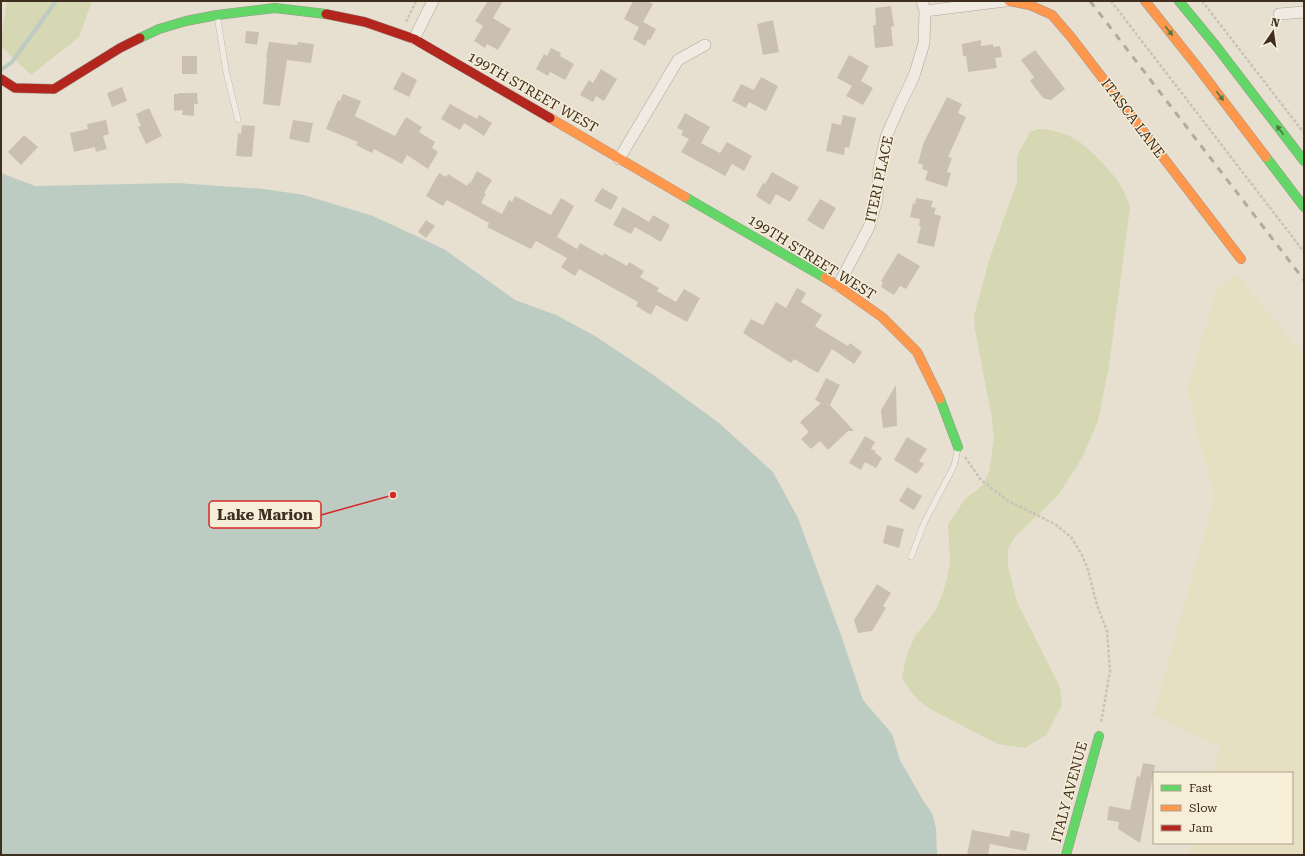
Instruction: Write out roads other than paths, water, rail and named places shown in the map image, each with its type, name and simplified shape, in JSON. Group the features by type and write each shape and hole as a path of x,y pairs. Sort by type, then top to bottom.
{"street":[{"path":"414,39 433,1"},
{"path":"924,6 1005,1"},
{"name":"ITASCA LANE","path":"1009,1 1030,5 1052,15 1071,37 1241,259"},
{"path":"1144,1 1196,65 1304,207"},
{"path":"1179,1 1216,46 1304,161"},
{"name":"ITERI PLACE","path":"838,286 869,226 877,200 879,169 886,136 914,76 924,43 924,6"},
{"name":"199TH STREET WEST","path":"1,79 15,88 54,89 120,48 159,28 217,15 275,8 365,22 414,39 838,286 882,317 916,352 941,400 958,447"},
{"path":"1278,14 1304,12"},
{"path":"619,158 678,60 705,45"},
{"name":"ITALY AVENUE","path":"1066,855 1099,736"}],"lane":[{"path":"217,15 226,71 238,120"},
{"path":"911,557 925,521 954,466 958,447"}],"waterway":[{"path":"1,70 12,62 56,1"}],"railway":[{"path":"1090,1 1304,280"}],"place":[{"name":"Lake Marion","path":"393,495"}]}
